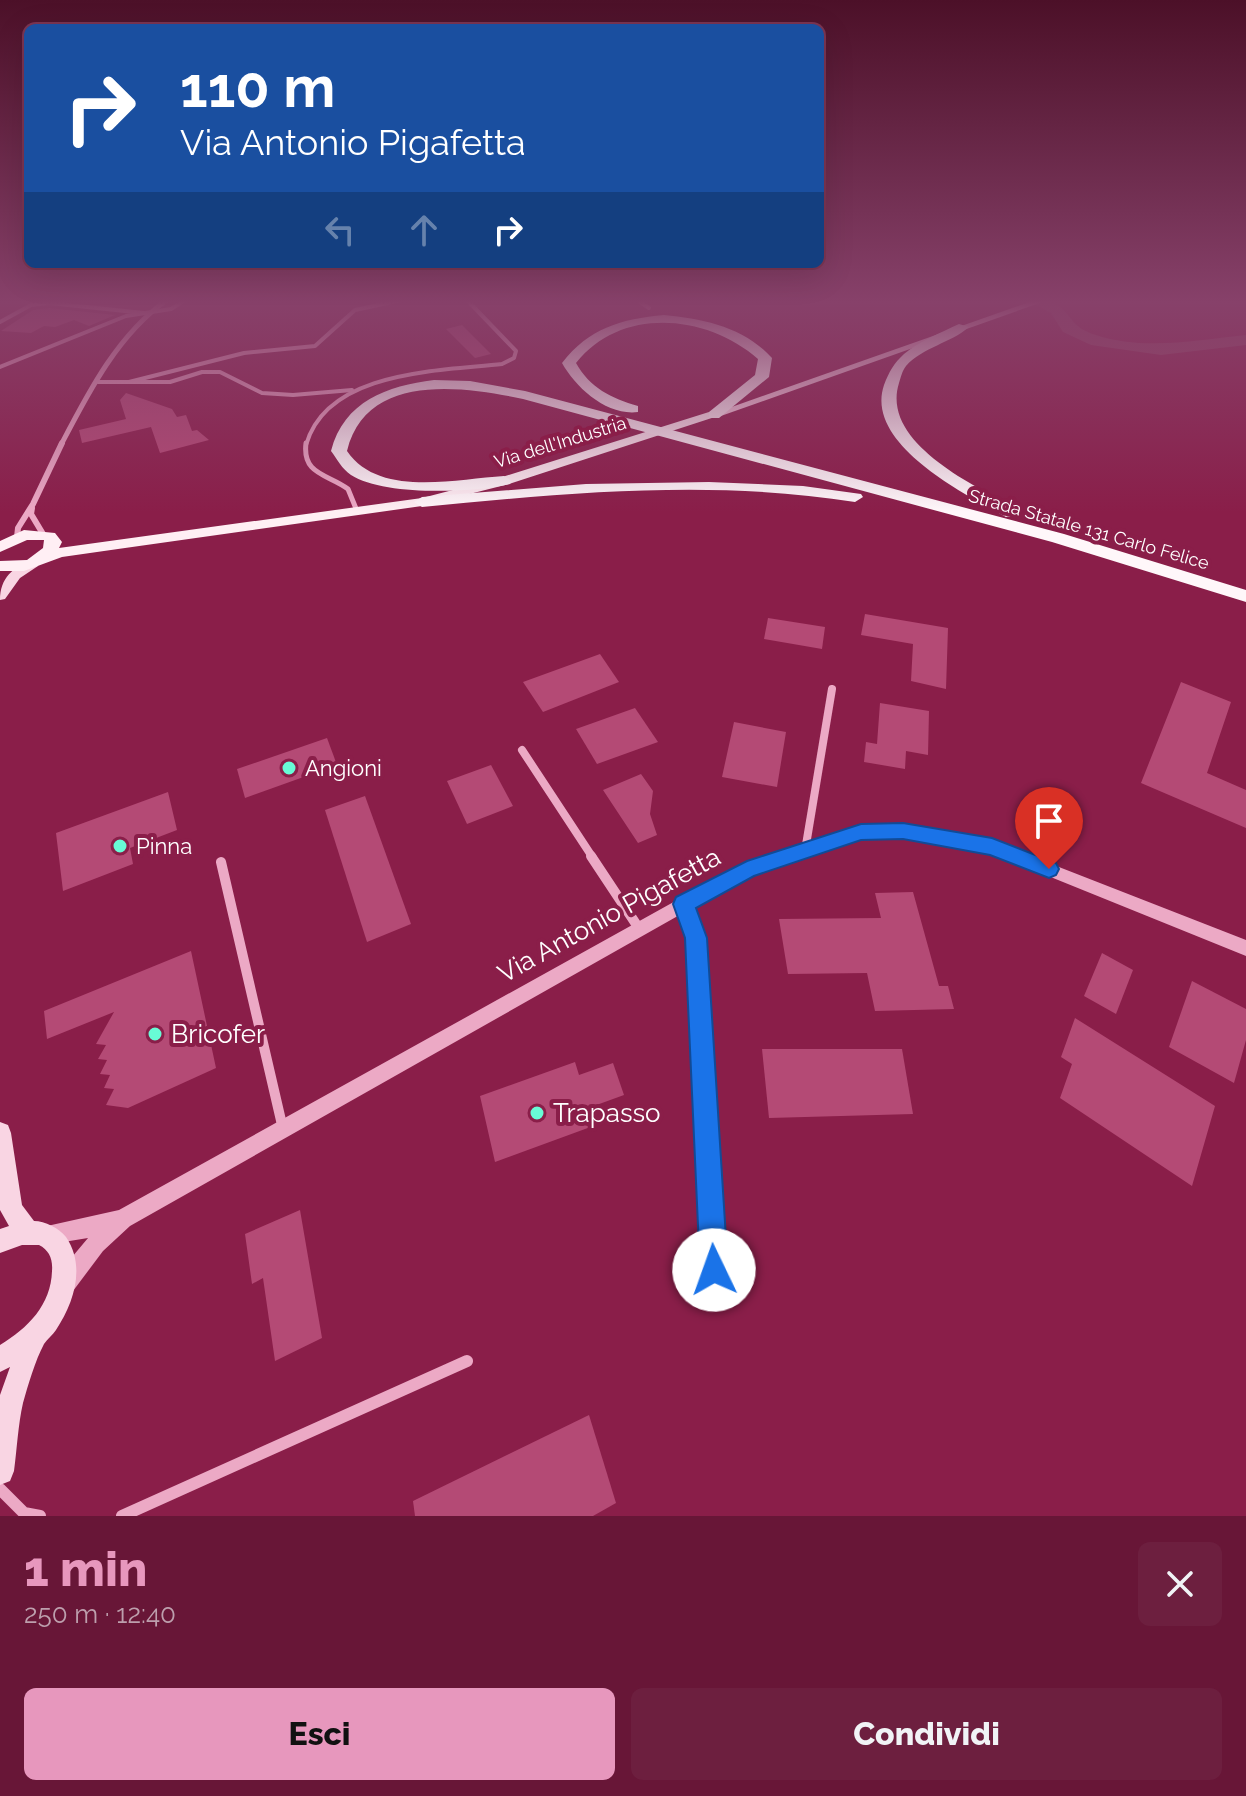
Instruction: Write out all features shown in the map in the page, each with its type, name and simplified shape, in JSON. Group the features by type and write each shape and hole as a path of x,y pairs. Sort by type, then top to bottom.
{"highway":[{"path":"573,371 578,381 612,402 656,416 713,423 1012,513"},
{"path":"713,423 762,377 763,371"},
{"path":"897,371 890,391 890,413 902,437 924,459 1012,513"},
{"path":"504,481 407,484 374,480 353,470 339,451 341,435 350,419 367,404 421,386 450,383 525,395 636,422 920,502"},
{"path":"422,502 615,485 688,485 828,492 874,500 920,502"},
{"name":"Strada Statale 131 Carlo Felice","path":"920,502 1129,558 1246,596"},
{"name":"Strada Statale 131 Carlo Felice","path":"1012,513 1246,580"}],"main road":[{"name":"Via dell'Industria","path":"0,566 11,568 59,553 118,544 422,502 713,423 849,371"},
{"name":"Via dell'Industria","path":"6,542 48,537 118,544"},
{"path":"0,596 15,575 52,550 48,537"},
{"path":"0,1133 11,1209 36,1233 56,1241 63,1252 66,1267 64,1284 53,1311 34,1336 10,1404 0,1471"},
{"path":"0,1241 36,1233"},
{"path":"0,1359 34,1336"}],"street":[{"path":"6,542 32,504 65,435 105,371"},
{"path":"32,504 31,514 48,537"},
{"path":"805,851 832,689"},
{"path":"522,750 640,930"},
{"name":"Via Antonio Pigafetta","path":"64,1284 96,1244 123,1219 747,869 861,832 903,831 992,847 1246,948"},
{"path":"221,862 283,1130"},
{"path":"684,904 696,938 714,1270"},
{"name":"Via Antonio Pigafetta","path":"36,1233 66,1233 123,1219"},
{"path":"120,1516 467,1361"},
{"path":"0,1489 24,1513 40,1516"}],"lane":[{"path":"129,382 174,371"},
{"path":"357,511 351,492 345,486 323,479 310,468 305,455 308,435 321,415 343,397 412,373 433,371"},
{"path":"98,382 170,382 202,372 220,372 262,393 293,395 360,390"}],"building":[{"path":"126,393 172,409 177,417 186,415 192,431 197,430 209,440 160,453 151,427 82,443 79,430 126,419 120,400"},
{"path":"865,614 948,628 946,689 911,681 913,644 861,635"},
{"path":"768,618 825,627 822,649 764,639"},
{"path":"600,654 619,682 543,712 523,682"},
{"path":"1181,682 1231,702 1207,773 1246,790 1246,828 1141,783"},
{"path":"880,703 929,711 928,755 906,751 905,769 864,762 866,742 877,744"},
{"path":"635,708 658,742 597,764 576,729"},
{"path":"734,722 786,732 777,787 722,777"},
{"path":"327,738 337,765 245,798 237,769"},
{"path":"491,765 513,806 467,824 447,781"},
{"path":"641,774 653,791 650,814 657,835 638,843 603,790"},
{"path":"168,792 177,830 130,848 133,864 63,891 56,833"},
{"path":"365,796 411,924 367,942 325,810"},
{"path":"913,892 939,986 948,986 954,1009 875,1011 867,973 788,974 779,919 881,918 875,893"},
{"name":"Bricofer","path":"191,951 216,1068 128,1108 106,1105 114,1089 104,1088 110,1075 100,1074 107,1060 98,1059 106,1045 96,1044 114,1012 47,1039 44,1011"},
{"path":"1102,953 1133,970 1116,1014 1084,996"},
{"path":"1192,981 1246,1009 1246,1040 1234,1083 1169,1047"},
{"path":"1075,1018 1215,1106 1192,1186 1060,1098 1072,1064 1061,1057"},
{"path":"762,1049 902,1049 913,1114 769,1118"},
{"path":"575,1062 579,1075 613,1063 624,1095 591,1107 596,1125 495,1162 480,1096"},
{"path":"300,1210 322,1338 275,1361 263,1278 252,1284 245,1234"},
{"path":"589,1415 616,1503 593,1516 415,1516 413,1501"}],"place":[{"name":"Angioni","path":"289,768"},
{"name":"Pinna","path":"120,846"},
{"name":"Bricofer","path":"155,1034"},
{"name":"Trapasso","path":"537,1113"}],"route":[{"path":"714,1270 696,938 684,904 747,869 861,832 903,831 992,847 1049,869"}]}
